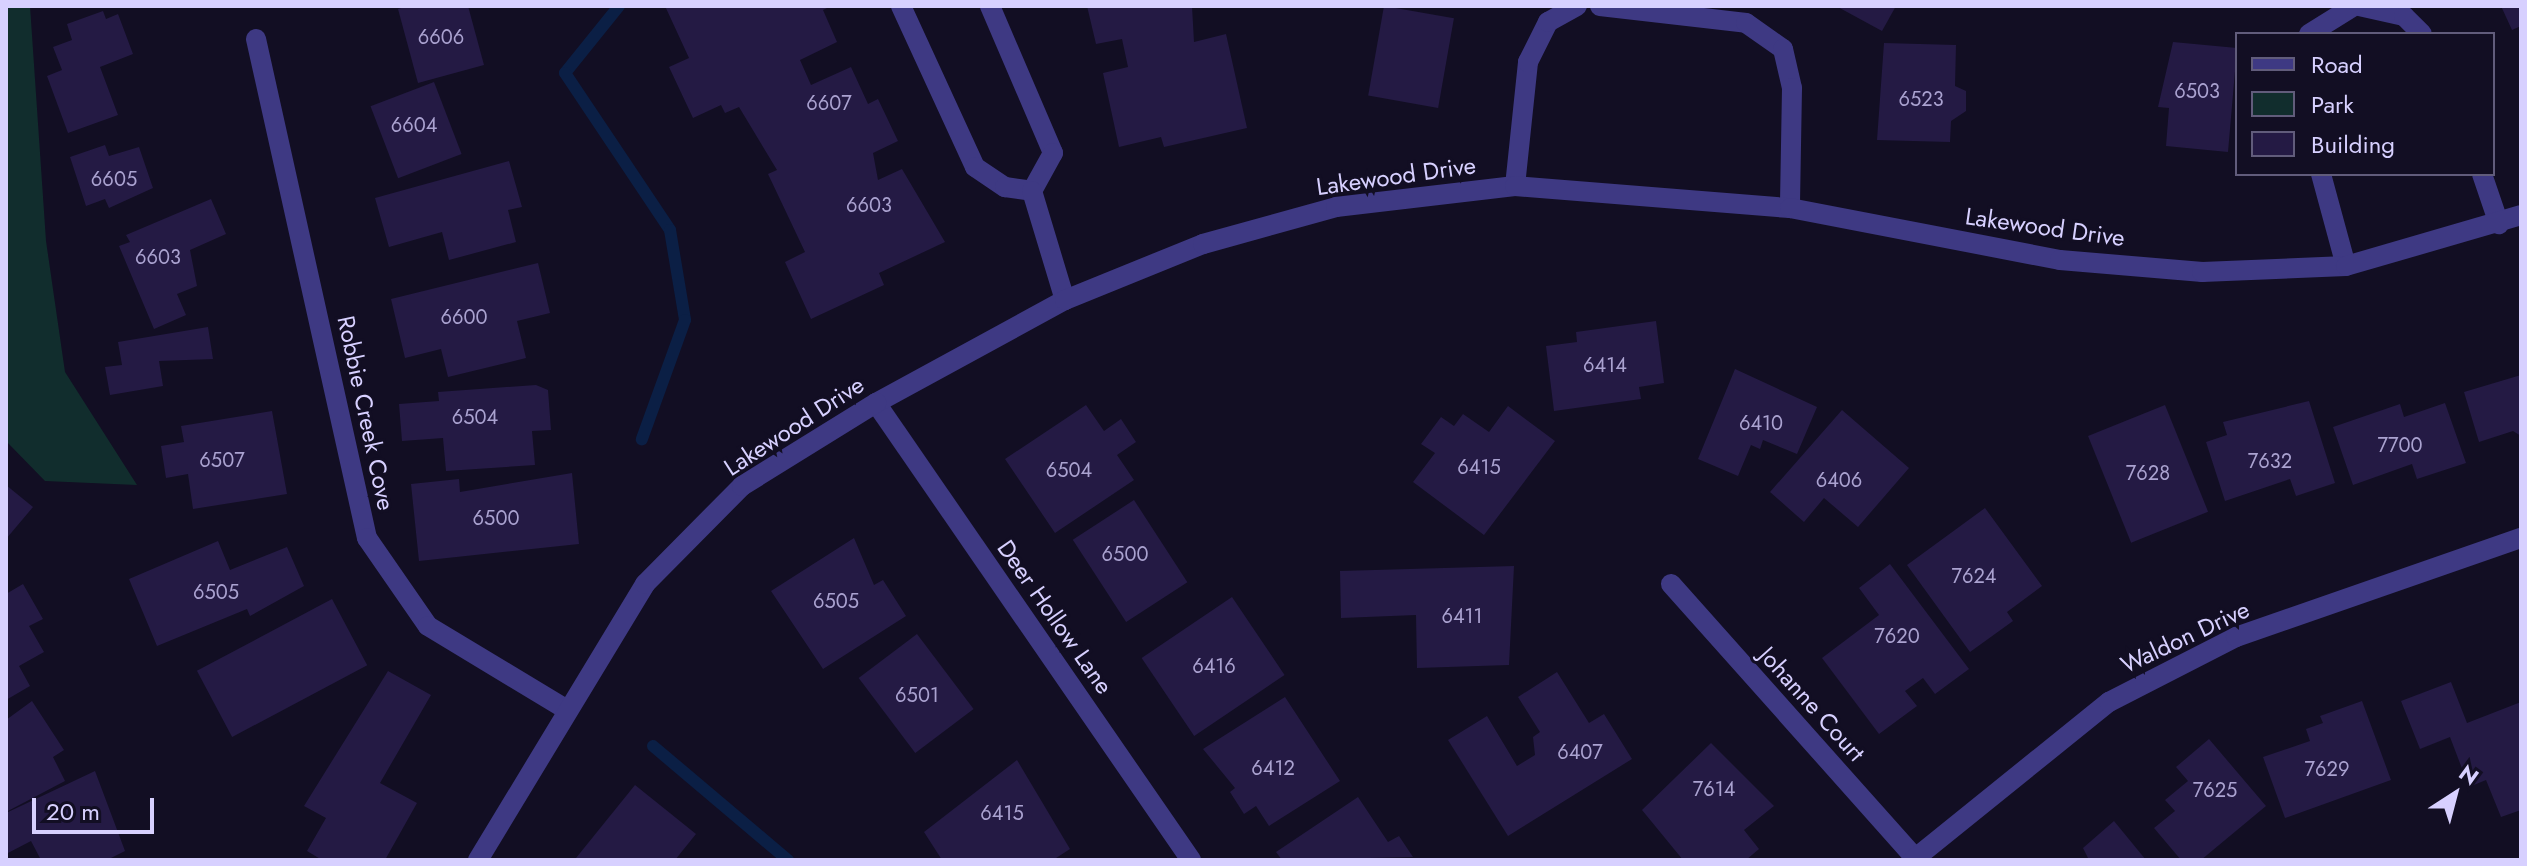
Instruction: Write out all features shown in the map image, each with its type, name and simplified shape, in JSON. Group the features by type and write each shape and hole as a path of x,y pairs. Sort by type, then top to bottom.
{"street":[{"path":"901,6 975,167 1005,187 1032,191"},
{"path":"990,6 1053,153 1032,191 1065,300"},
{"path":"1515,186 1528,62 1548,22 1577,6"},
{"path":"1600,6 1746,23 1783,49 1792,88 1790,208"},
{"path":"2312,32 2356,6 2404,16 2420,32"},
{"name":"Robbie Creek Cove","path":"256,39 367,538 428,626 564,708"},
{"path":"2322,176 2346,266"},
{"path":"2483,176 2499,224"},
{"name":"Lakewood Drive","path":"478,860 564,708 645,584 742,486 876,403 1065,300 1203,244 1336,207 1515,186 1790,208 2060,260 2202,272 2346,266 2499,224 2521,215"},
{"name":"Deer Hollow Lane","path":"876,403 1191,860"},
{"name":"Waldon Drive","path":"1914,859 2109,702 2236,637 2521,538"},
{"name":"Johanne Court","path":"1671,584 1914,859"}],"green space":[{"path":"6,6 30,6 46,241 65,372 137,485 45,481 6,441"}],"building":[{"path":"408,6 468,6 484,65 418,83 398,9"},
{"path":"665,6 831,6 823,10 837,42 800,60 811,85 851,67 868,104 878,99 898,141 873,153 878,180 902,169 945,242 879,273 884,285 811,319 785,262 805,252 768,174 777,170 739,107 725,113 721,105 693,118 669,67 689,58"},
{"path":"1087,6 1192,6 1194,42 1226,34 1247,128 1164,147 1161,137 1119,147 1103,73 1128,67 1122,39 1096,44"},
{"path":"1384,6 1454,18 1438,108 1368,96"},
{"path":"1836,6 1896,6 1882,31"},
{"path":"2501,6 2521,6 2521,26 2512,30"},
{"path":"103,11 106,19 118,14 133,54 100,67 118,115 68,133 47,76 62,70 53,47 72,40 67,24"},
{"path":"2173,42 2235,48 2228,152 2166,146 2169,108 2158,107"},
{"path":"1884,43 1956,45 1955,86 1966,91 1966,111 1951,121 1950,142 1877,140"},
{"path":"434,82 462,154 398,178 371,106"},
{"path":"105,145 109,156 139,147 153,188 109,208 105,199 86,206 70,157"},
{"path":"509,161 522,207 508,210 516,242 449,260 442,232 389,247 375,198"},
{"path":"211,199 226,234 190,250 197,286 177,294 186,315 154,329 119,246 130,242 126,235"},
{"path":"538,263 550,313 517,321 526,358 448,377 441,349 405,358 391,299"},
{"path":"1656,321 1664,383 1639,387 1641,399 1554,411 1546,346 1577,342 1576,332"},
{"path":"208,327 213,359 159,361 163,386 110,395 105,367 122,365 118,342"},
{"path":"1735,369 1817,407 1797,454 1763,440 1760,449 1751,445 1738,476 1698,459"},
{"path":"2521,375 2521,436 2513,431 2479,442 2464,392"},
{"path":"536,385 548,390 551,430 532,431 535,465 446,471 443,438 402,441 399,404 439,401 438,392"},
{"path":"2309,401 2335,483 2296,496 2290,479 2225,501 2206,442 2227,435 2223,422"},
{"path":"2445,403 2466,463 2417,479 2412,464 2353,485 2333,427 2400,404 2404,417"},
{"path":"1086,405 1104,431 1121,419 1136,442 1117,455 1134,480 1055,533 1005,459"},
{"path":"2165,405 2208,512 2131,543 2088,436"},
{"path":"1508,406 1555,441 1484,535 1413,482 1435,453 1421,444 1441,417 1454,426 1463,414 1489,432"},
{"path":"1842,410 1909,468 1858,527 1824,498 1804,522 1770,492"},
{"path":"272,411 287,494 193,509 188,474 166,478 161,446 184,442 181,426"},
{"path":"572,473 579,544 419,561 411,484 459,479 460,492"},
{"path":"6,485 33,507 6,539"},
{"path":"1134,500 1187,582 1126,622 1073,540"},
{"path":"1985,508 2042,586 2007,612 2013,621 1970,652 1907,565"},
{"path":"854,538 874,585 883,580 906,616 823,669 771,591"},
{"path":"218,541 230,570 287,547 304,586 250,616 247,609 157,646 129,579"},
{"path":"1890,564 1969,669 1935,694 1923,678 1905,691 1917,706 1879,734 1822,658 1879,615 1859,588"},
{"path":"1514,566 1509,665 1417,668 1416,615 1341,618 1340,571"},
{"path":"23,584 43,619 29,626 44,652 19,666 30,686 6,700 6,594"},
{"path":"1232,597 1285,675 1194,736 1142,658"},
{"path":"332,599 367,665 232,737 197,671"},
{"path":"917,634 974,709 915,753 859,678"},
{"path":"388,671 431,695 380,783 417,803 385,860 322,860 307,851 326,818 304,806"},
{"path":"1557,672 1589,723 1604,714 1632,759 1508,836 1448,740 1487,716 1517,766 1535,755 1533,737 1540,732 1518,697"},
{"path":"2451,682 2467,723 2521,702 2521,810 2501,817 2486,780 2469,787 2450,737 2420,749 2401,701"},
{"path":"1285,697 1340,781 1269,826 1256,806 1244,814 1230,792 1235,788 1203,749"},
{"path":"32,701 64,750 53,757 65,781 6,812 6,720"},
{"path":"2362,701 2391,780 2285,818 2263,757 2310,741 2306,729 2323,723 2320,716"},
{"path":"2209,739 2266,806 2201,860 2181,860 2154,828 2175,811 2165,800 2188,781 2176,767"},
{"path":"1711,743 1774,806 1744,830 1759,849 1746,860 1683,860 1642,810"},
{"path":"1017,760 1070,849 1053,860 942,860 924,832"},
{"path":"95,771 125,851 107,860 41,860 31,841 6,854 6,813"},
{"path":"635,785 696,834 675,860 576,858"},
{"path":"1358,797 1388,842 1399,836 1413,857 1282,860 1276,852"},
{"path":"2114,821 2146,860 2089,860 2083,848"}],"waterway":[{"path":"619,6 565,73 670,230 685,320 642,439"},
{"path":"653,746 788,860"}]}
